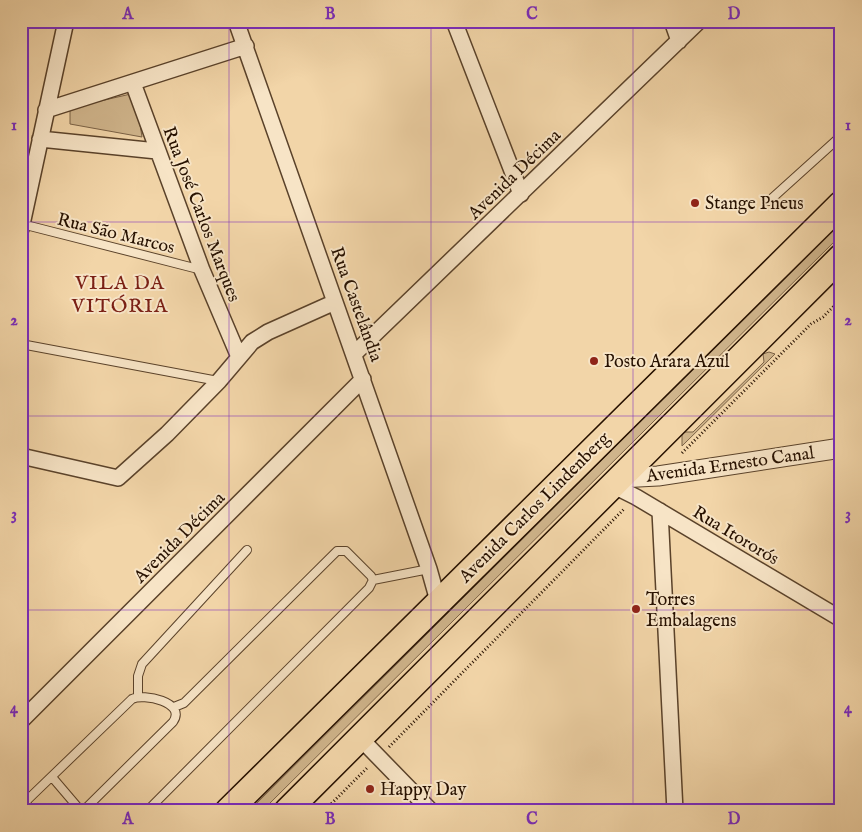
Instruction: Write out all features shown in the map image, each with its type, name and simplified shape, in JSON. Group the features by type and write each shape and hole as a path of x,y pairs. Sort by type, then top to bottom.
{"main road":[{"name":"Avenida Carlos Lindenberg","path":"228,811 841,204"},
{"path":"287,811 841,257"}],"street":[{"path":"22,227 66,21"},
{"name":"Rua Castelândia","path":"236,21 363,379 429,569 438,601"},
{"path":"454,21 521,194"},
{"path":"672,21 679,41"},
{"name":"Avenida Décima","path":"354,354 700,21"},
{"path":"46,110 246,46"},
{"name":"Rua José Carlos Marques","path":"133,83 202,270 239,357"},
{"path":"40,139 157,151"},
{"path":"21,456 118,478 167,434 219,381 252,342 268,332 336,302"},
{"name":"Avenida Décima","path":"21,721 363,379"},
{"name":"Avenida Ernesto Canal","path":"615,482 841,448"},
{"name":"Rua Itororós","path":"615,482 636,497 841,619"},
{"path":"660,511 675,811"},
{"path":"360,738 431,811"},
{"path":"21,806 25,811"}],"lane":[{"path":"768,201 841,136"},
{"name":"Rua São Marcos","path":"22,227 202,270"},
{"path":"21,344 219,381"},
{"path":"138,696 138,676 142,664 247,550"},
{"path":"147,811 369,588 372,580 369,573 346,551 336,551 184,703 174,707"},
{"path":"372,580 429,569"},
{"path":"21,806 132,699 142,696 167,703 174,707 176,716 173,722 82,811 52,777"}],"path":[{"path":"658,476 811,324 823,317 841,299"},
{"path":"324,811 636,497"}],"shaded area":[{"path":"135,93 142,137 70,124 70,108"},
{"path":"841,222 841,235 262,811 249,811"},
{"path":"769,352 775,354 682,446 682,435 685,432 693,432 764,362 763,354"}],"place":[{"name":"Stange Pneus","path":"695,203"},
{"name":"Posto Arara Azul","path":"594,361"},
{"name":"Torres Embalagens","path":"636,609"},
{"name":"Happy Day","path":"370,789"}],"district":[{"name":"VILA DA VITÓRIA","path":"120,294"}]}
